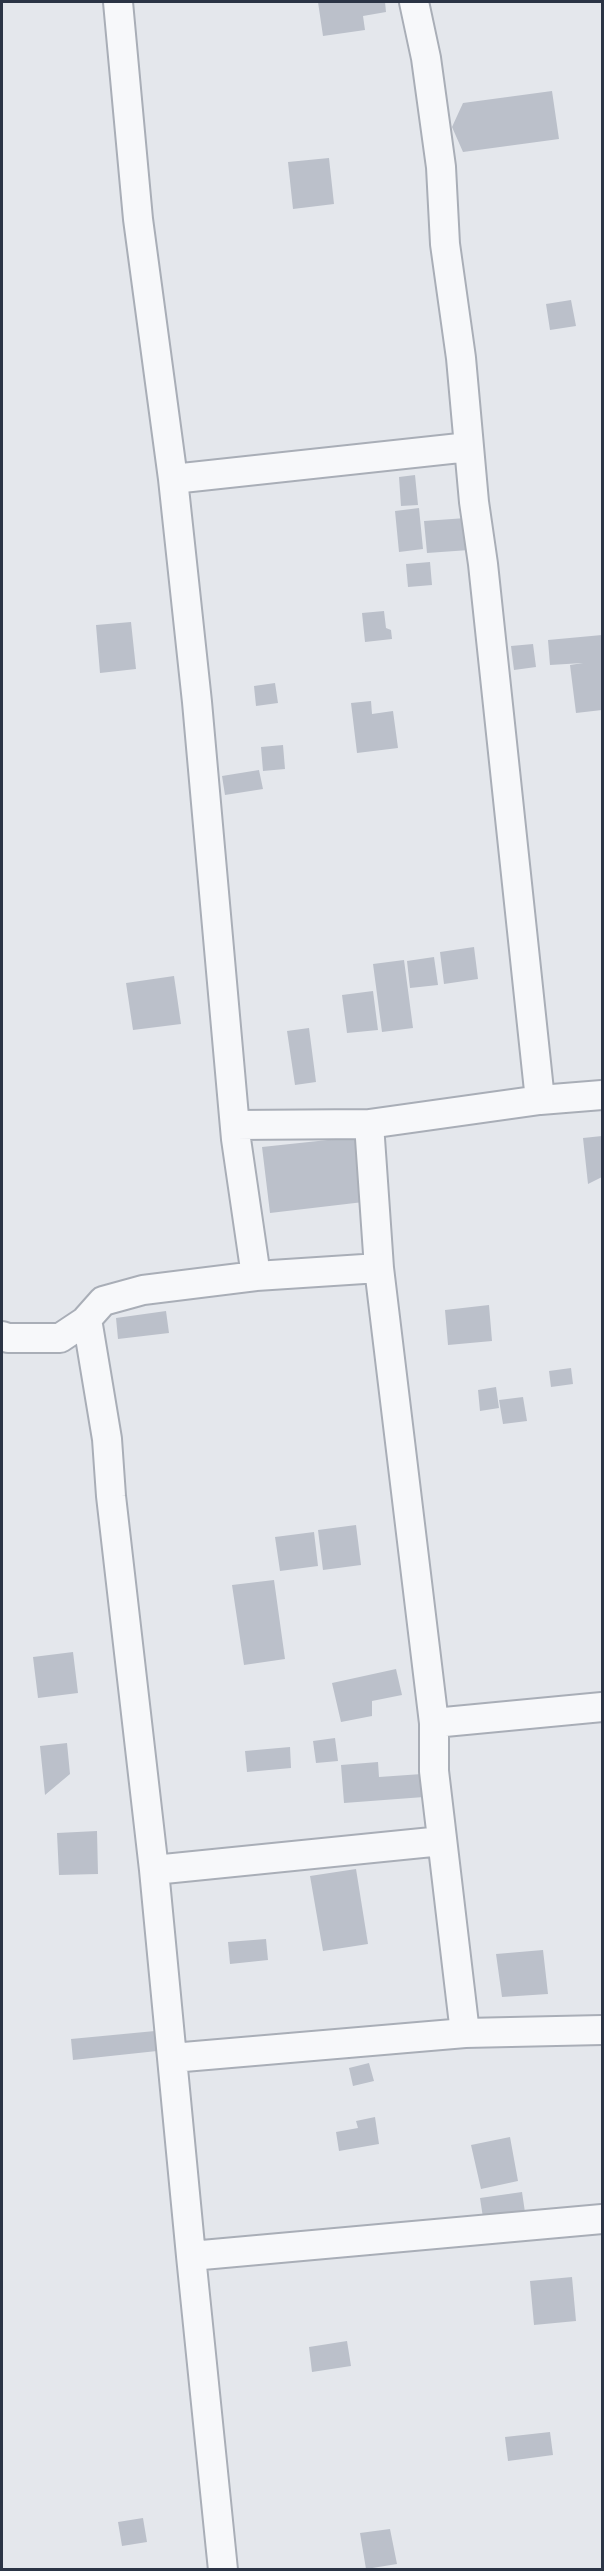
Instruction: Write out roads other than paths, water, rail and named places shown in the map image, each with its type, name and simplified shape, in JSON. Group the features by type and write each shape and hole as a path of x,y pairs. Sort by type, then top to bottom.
{"street":[{"path":"118,2 138,219 173,479 196,690 235,1125 256,1276"},
{"path":"414,2 426,58 441,167 445,244 461,358 540,1100"},
{"path":"173,479 469,447"},
{"path":"235,1125 369,1124 540,1100 603,1095"},
{"path":"369,1124 379,1268 434,1723 434,1771 465,2033"},
{"path":"2,1336 60,1338 87,1320 103,1300 143,1290 256,1276 379,1268"},
{"path":"87,1320 107,1439 111,1496 154,1870 223,2570"},
{"path":"434,1723 603,1707"},
{"path":"154,1870 442,1841"},
{"path":"172,2058 465,2033 603,2030"},
{"path":"191,2256 603,2219"}]}
